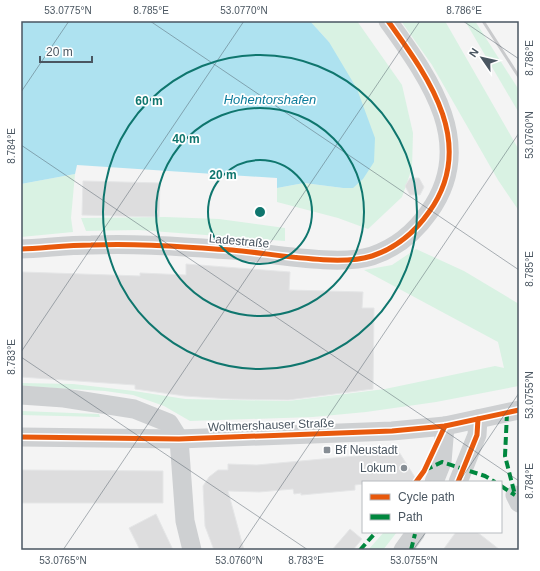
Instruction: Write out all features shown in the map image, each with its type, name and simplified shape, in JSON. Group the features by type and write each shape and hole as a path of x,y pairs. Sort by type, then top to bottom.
{"street":[{"name":"Ladestraße","path":"21,250 92,245 158,246 249,252 330,260 372,256 397,244 418,227 435,204 446,178 450,150 448,128 439,101 405,45 388,21"},
{"path":"21,395 64,398 134,408 169,423 179,439 185,521 192,550"},
{"name":"Woltmershauser Straße","path":"21,437 179,439 392,431 445,426 519,410"},
{"path":"458,481 477,435 478,419"},
{"path":"434,481 442,462 445,426"},
{"path":"403,550 415,533"}],"green space":[{"path":"310,21 357,21 402,85 413,133 412,168 402,197 368,229 338,218 277,202 277,188 304,183 343,188 329,42"},
{"path":"401,21 445,21 519,150 519,211 498,180 432,65"},
{"path":"465,21 475,21 519,90 519,113"},
{"path":"75,174 71,218 73,232 21,237 21,184"},
{"path":"165,217 219,219 285,228 285,241 138,230 86,231 81,218"},
{"path":"416,249 464,271 519,304 519,386 436,402 366,412 313,417 190,421 164,406 133,395 105,391 21,386 21,383 73,384 185,399 288,401 385,389 495,366 504,368 498,342 364,270 392,265"},
{"path":"21,411 99,414 100,417 21,415"},
{"path":"383,533 396,533 383,550 368,550"}],"water":[{"name":"Hohentorshafen","path":"21,21 310,21 329,42 357,89 375,138 374,162 363,179 353,188 304,183 277,188 277,178 77,165 75,174 21,184"}],"building":[{"path":"410,178 419,178 424,187 420,195 410,195 405,186"},
{"path":"83,181 160,183 159,217 82,215"},
{"path":"186,264 290,272 289,290 363,292 362,308 374,308 373,389 288,400 231,399 185,396 135,389 135,385 21,377 22,272 140,276 140,273 186,275"},
{"path":"399,452 417,481 362,481 362,484 355,485 355,490 301,495 301,493 294,494 293,489 259,492 228,491 244,550 214,550 205,526 203,486 209,477 218,470 228,470 228,464 257,465"},
{"path":"21,470 163,471 163,503 21,503"},
{"path":"156,514 173,550 140,550 129,528"},
{"path":"350,529 362,539 353,550 332,550"},
{"path":"455,533 478,533 500,550 443,550"}],"railway":[{"path":"483,21 519,77"}],"marked path":[{"path":"507,413 505,456 515,495"},
{"path":"425,470 442,462 485,476 493,481"},
{"path":"502,487 515,495"},
{"path":"360,550 375,533"},
{"path":"411,550 415,534"}],"cycle path":[{"path":"21,249 82,245 144,245 232,250 323,260 358,259 372,256 389,249 411,233 429,212 443,187 449,161 448,136 442,112 418,65 388,21"},
{"path":"21,437 179,439 392,431 445,426 519,410"},
{"path":"458,481 477,435 478,419"},
{"path":"417,481 424,471 445,426"}],"place":[{"name":"Bf Neustadt","path":"327,450"},
{"name":"Lokum","path":"404,468"}]}
